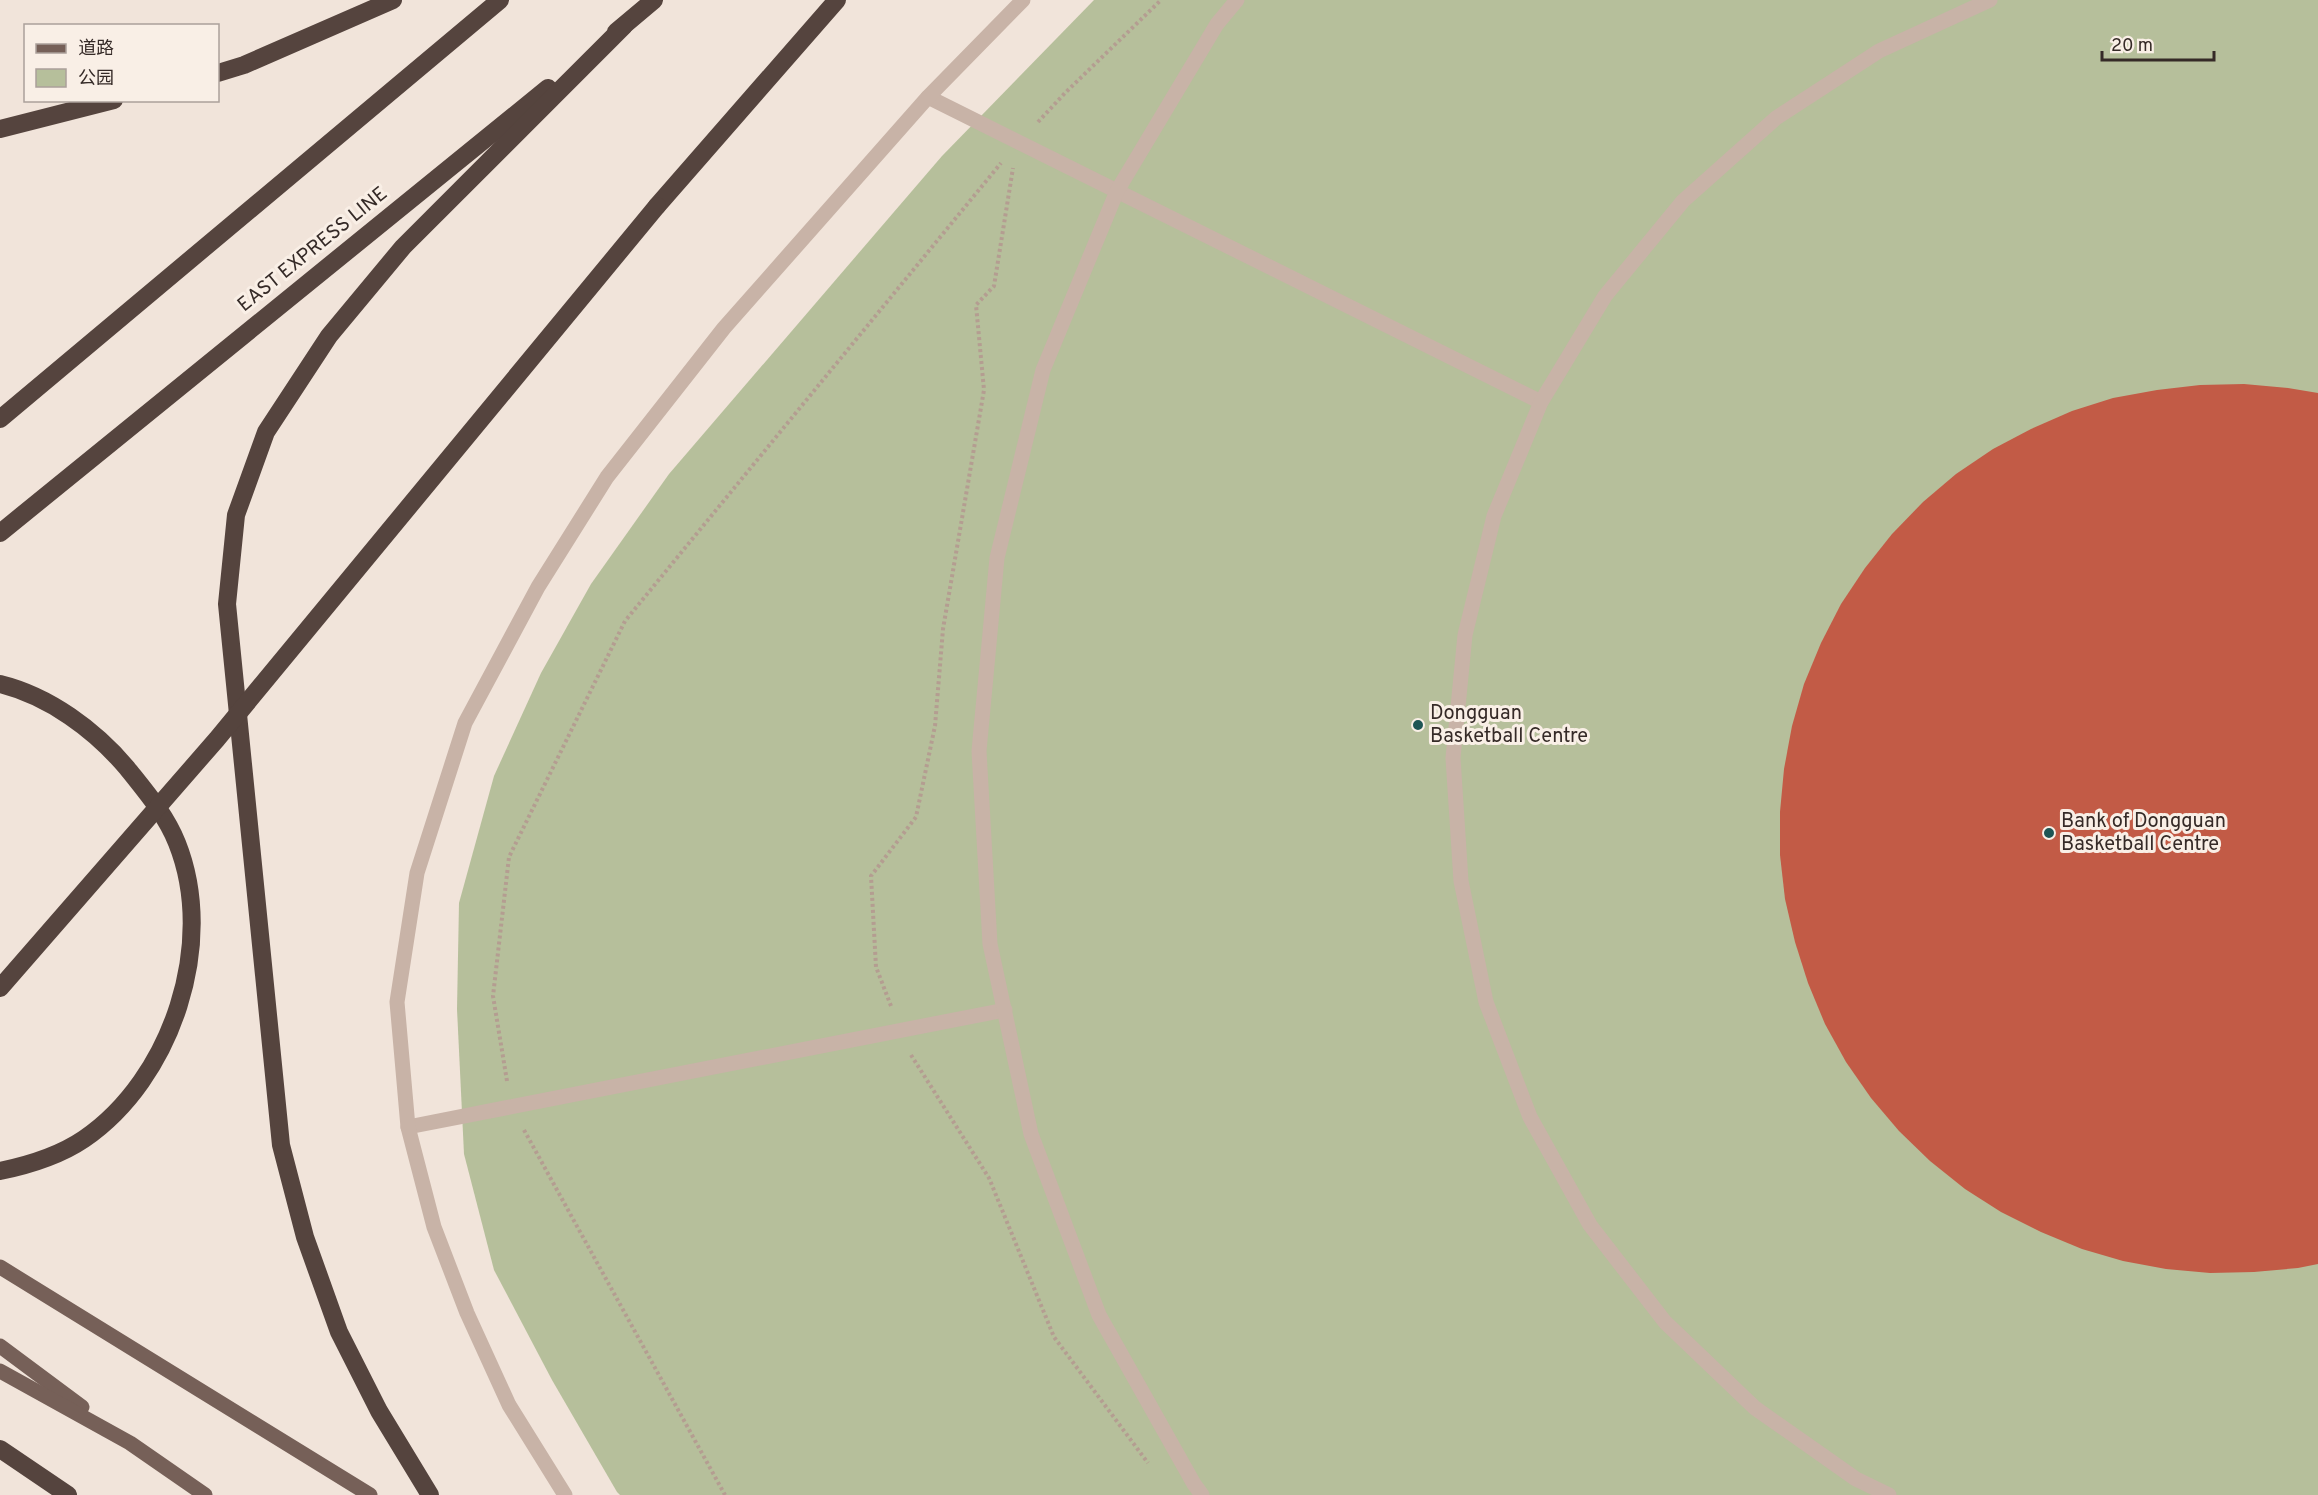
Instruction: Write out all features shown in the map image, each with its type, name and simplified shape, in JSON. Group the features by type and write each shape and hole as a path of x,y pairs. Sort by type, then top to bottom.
{"highway":[{"path":"219,73 244,65 393,0"},
{"path":"0,419 500,0"},
{"name":"EAST EXPRESS LINE","path":"0,533 654,0"},
{"path":"0,988 217,739 657,206 837,0"},
{"path":"430,1495 379,1411 339,1332 304,1237 281,1145 227,604 236,515 266,432 329,336 403,247 624,26"},
{"path":"0,129 107,102"},
{"path":"0,123 33,122"},
{"path":"0,684 19,689 70,716 112,751 155,803 177,843 191,890 191,948 179,1004 159,1057 131,1098 84,1140 37,1163 0,1172"},
{"path":"0,1449 68,1495"}],"main road":[{"path":"0,1267 370,1495"},
{"path":"0,1347 205,1495"},
{"path":"0,1371 130,1443"}],"street":[{"path":"565,1495 509,1405 467,1313 434,1227 408,1127 397,1002 417,873 465,723 538,587 607,477 724,328 928,97 1023,0"},
{"path":"1202,1495 1099,1315 1030,1134 990,944 979,751 996,558 1043,370 1117,191 1217,24 1237,0"},
{"path":"1889,1495 1856,1479 1755,1408 1665,1322 1584,1215 1530,1117 1486,1002 1461,881 1453,758 1465,635 1494,516 1541,402 1612,287 1683,201 1776,118 1879,51 1990,0"},
{"path":"928,97 1541,402"},
{"path":"408,1127 1005,1011"}],"path":[{"path":"725,1495 512,1107 493,996 509,856 625,621 1019,142 1065,93 1161,0"}],"green space":[{"name":"Dongguan Basketball Centre","path":"1094,0 2318,0 2318,1495 620,1495 617,1492 552,1380 494,1270 464,1154 457,1009 459,903 494,776 541,673 591,584 669,474 942,156"}],"building":[{"name":"Bank of Dongguan Basketball Centre","path":"2244,384 2318,393 2318,1264 2254,1272 2210,1273 2166,1269 2123,1261 2082,1249 2041,1232 2001,1212 1965,1189 1930,1161 1899,1131 1871,1098 1846,1062 1825,1024 1808,983 1785,899 1780,855 1780,812 1784,769 1792,726 1804,684 1821,643 1841,604 1865,568 1892,534 1923,502 1956,474 1993,449 2072,411 2113,398 2157,390 2200,385"}],"place":[{"name":"Dongguan Basketball Centre","path":"1418,725"},
{"name":"Bank of Dongguan Basketball Centre","path":"2049,833"}]}
